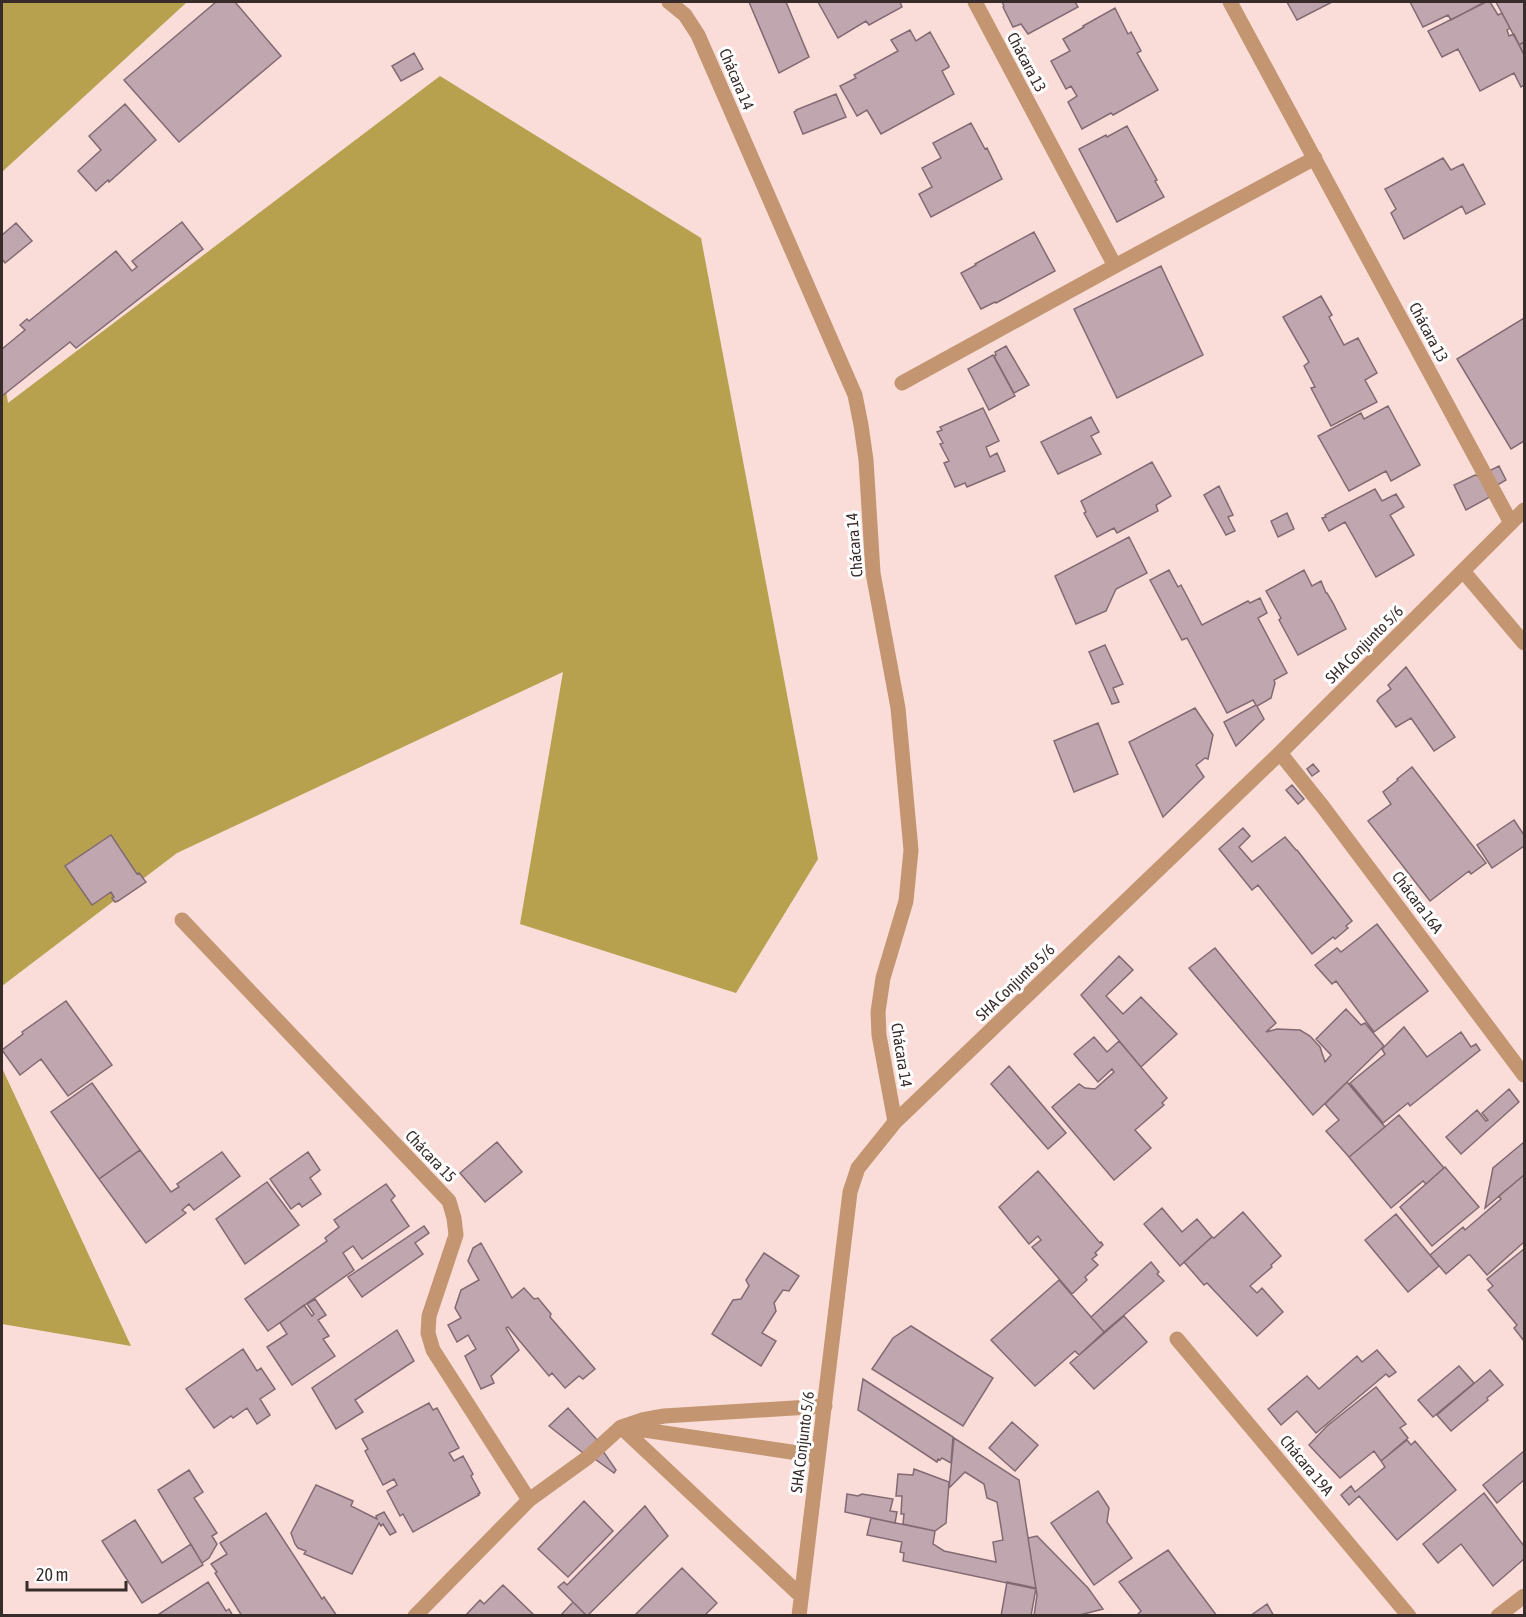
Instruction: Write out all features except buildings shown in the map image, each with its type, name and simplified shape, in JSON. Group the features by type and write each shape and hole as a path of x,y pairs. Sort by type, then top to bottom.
{"street":[{"name":"Chácara 14","path":"669,2 685,15 698,35 855,395 866,460 873,573 898,708 911,850 906,901 883,978 878,1012 879,1035 895,1122"},
{"name":"Chácara 13","path":"975,2 1115,266"},
{"name":"Chácara 13","path":"1230,2 1511,523"},
{"path":"902,383 1316,158"},
{"name":"SHA Conjunto 5/6","path":"799,1616 850,1192 858,1168 895,1122 1280,753 1524,510"},
{"path":"1463,571 1524,643"},
{"name":"Chácara 16A","path":"1280,753 1524,1075"},
{"name":"Chácara 15","path":"182,920 449,1201 456,1235 429,1316 428,1333 433,1350 529,1500"},
{"name":"Chácara 19A","path":"1177,1339 1409,1616"},
{"path":"415,1616 529,1500 587,1458 621,1427 663,1416 825,1406"},
{"path":"621,1427 818,1456"},
{"path":"621,1427 801,1596"},
{"path":"1498,1616 1524,1596"}],"shaded area":[{"path":"2,2 187,2 2,172"},
{"path":"440,76 701,238 818,859 736,993 520,924 563,672 177,853 2,986 2,366 8,403"},
{"path":"2,1068 131,1346 2,1324"}]}
